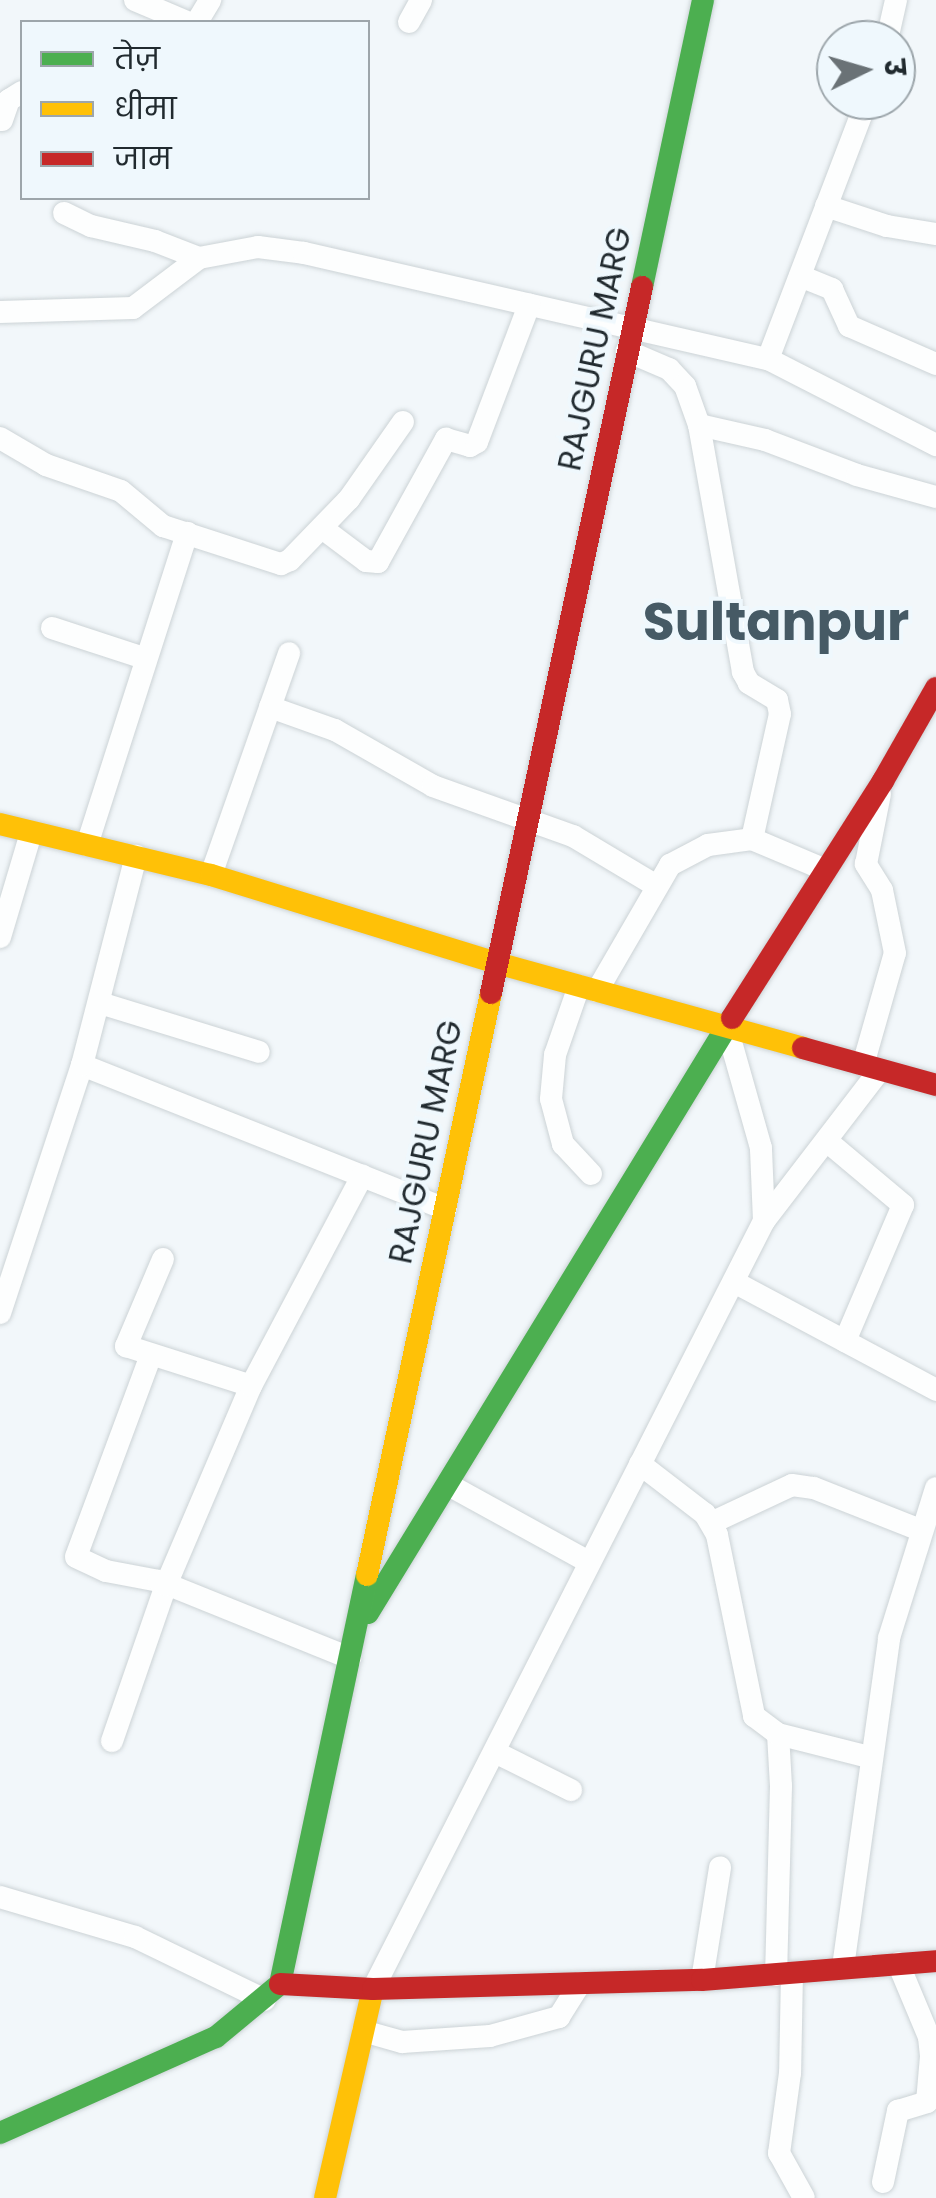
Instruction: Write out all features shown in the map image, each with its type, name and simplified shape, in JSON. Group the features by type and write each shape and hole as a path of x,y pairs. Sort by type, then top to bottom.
{"street":[{"path":"136,0 183,20"},
{"path":"409,22 421,0"},
{"name":"RAJGURU MARG","path":"273,1992 350,1658 703,0"},
{"path":"8,124 9,100 20,93"},
{"path":"768,359 859,120"},
{"path":"826,206 887,226 936,234"},
{"path":"64,213 91,226 155,241 198,258"},
{"path":"0,312 134,308 198,258 258,247 289,251 768,359 936,446"},
{"path":"800,276 832,289 849,326 936,364"},
{"path":"322,528 366,561 378,562 446,439 470,446 478,442 528,305"},
{"path":"626,351 670,370 685,386 699,425 743,672 749,683 777,700 780,714 752,839"},
{"path":"0,438 46,465 120,490 153,521 281,564 322,528 360,484 403,422"},
{"path":"699,425 765,440 857,475 936,497"},
{"path":"87,846 187,533"},
{"path":"52,628 144,658"},
{"path":"212,875 289,654"},
{"path":"355,1634 823,869 883,781 936,688"},
{"path":"270,707 335,730 434,786 589,844 655,885"},
{"path":"325,2198 373,1989 447,1837 495,1752 589,1562 736,1283 764,1221 828,1142 871,1068 895,953 882,890 866,864 883,781"},
{"path":"0,824 212,875 497,963 936,1085"},
{"path":"0,937 31,833"},
{"path":"591,1174 563,1144 550,1099 555,1055 588,988 655,885 670,866 691,852 730,839 752,839 823,869"},
{"path":"0,1313 82,1065 136,856"},
{"path":"100,1003 259,1052"},
{"path":"727,1028 762,1148 764,1221"},
{"path":"82,1065 445,1209"},
{"path":"828,1142 903,1205 845,1341"},
{"path":"112,1741 166,1585 251,1386 362,1176"},
{"path":"163,1259 126,1340 128,1349 251,1386"},
{"path":"736,1283 936,1390"},
{"path":"151,1355 76,1557 106,1571 166,1585 350,1658"},
{"path":"640,1464 705,1514 711,1523 754,1716 778,1734 869,1756"},
{"path":"447,1484 589,1562"},
{"path":"711,1523 792,1485 814,1488 926,1525"},
{"path":"843,1967 869,1756 889,1638 936,1488"},
{"path":"778,1734 790,2072 779,2153 804,2198"},
{"path":"495,1752 572,1790"},
{"path":"702,1980 720,1867"},
{"path":"0,1897 136,1937 273,1992 702,1980 936,1961"},
{"path":"883,2182 898,2111 922,2108 927,2102 931,2056 928,2038 898,1963"},
{"path":"363,2032 402,2042 490,2036 559,2017 580,1983"},
{"path":"0,2133 216,2038 273,1992"}],"traffic: fast":[{"path":"642,287 703,0"},
{"path":"368,1613 732,1018"},
{"path":"0,2133 216,2037 280,1984 367,1575"}],"traffic: slow":[{"path":"0,824 211,875 497,963 803,1048"},
{"path":"367,1575 491,993"},
{"path":"325,2198 373,1989"}],"traffic: jam":[{"path":"491,993 642,287"},
{"path":"732,1018 883,781 936,688"},
{"path":"803,1048 936,1085"},
{"path":"280,1984 373,1989 702,1980 936,1961"}],"district":[{"name":"Sultanpur","path":"776,622"}]}
